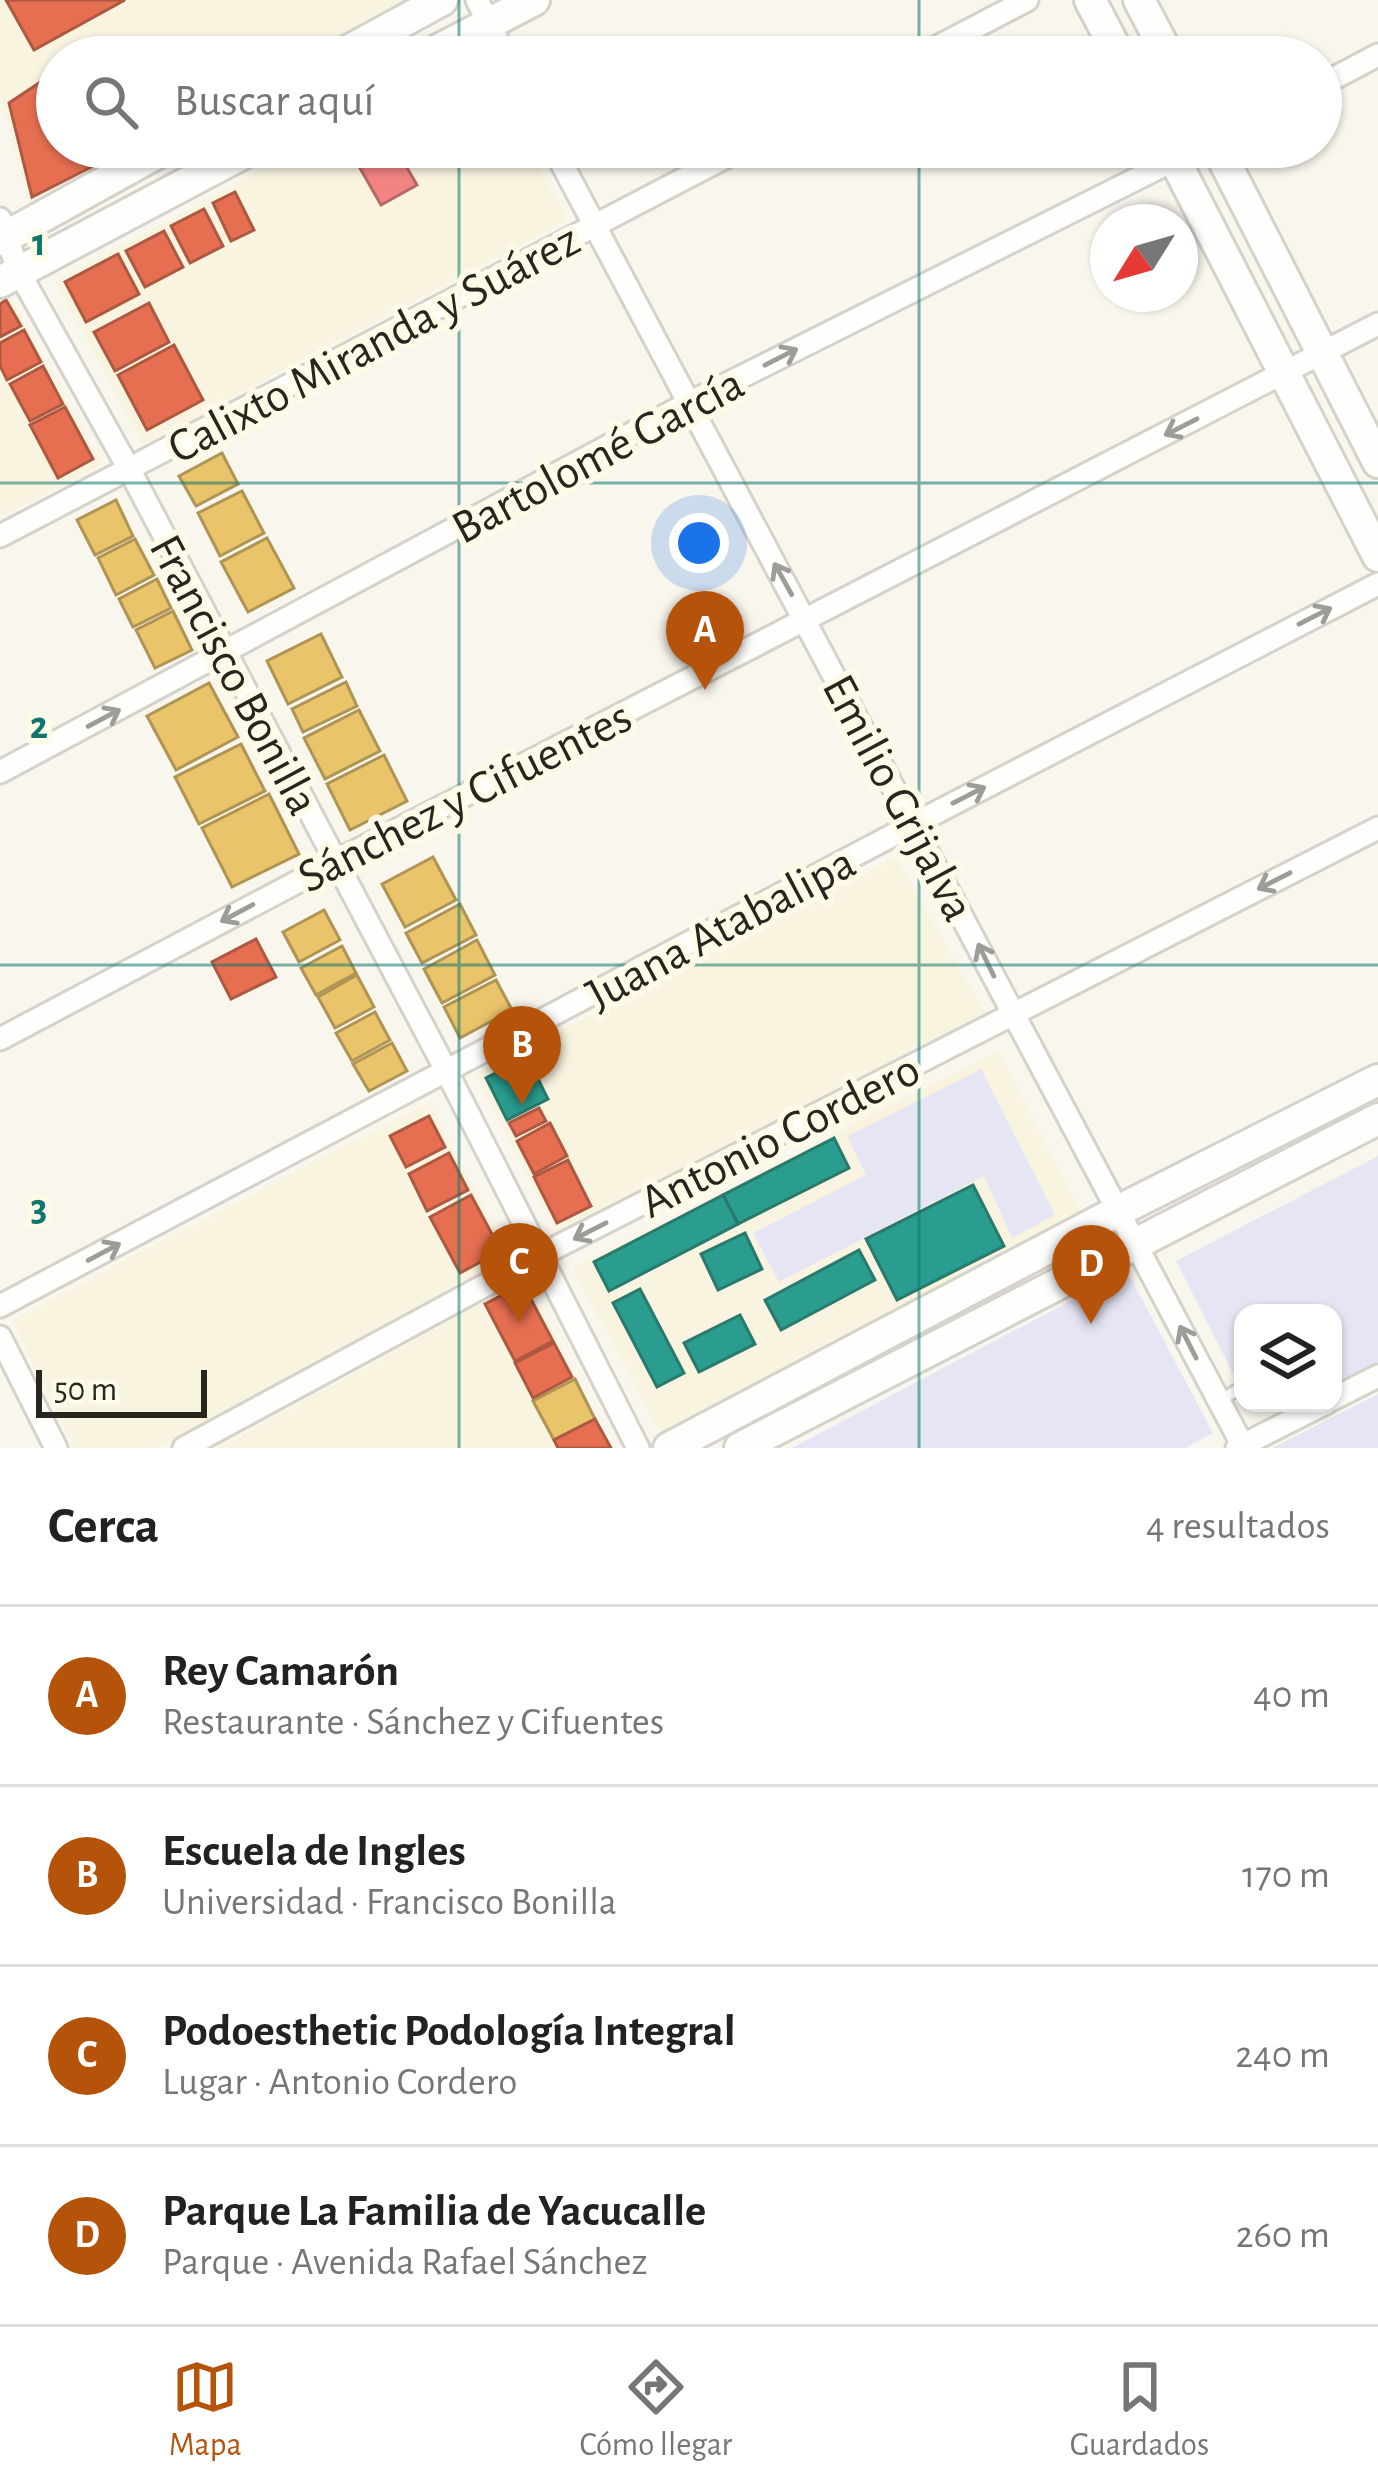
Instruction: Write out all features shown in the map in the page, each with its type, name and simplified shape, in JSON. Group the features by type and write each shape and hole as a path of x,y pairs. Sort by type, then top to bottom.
{"main road":[{"path":"376,36 442,0"},
{"path":"452,36 483,12 534,0"},
{"path":"1090,0 1109,36"},
{"path":"1138,0 1158,36"},
{"path":"2,232 124,168"},
{"path":"9,277 215,168"},
{"path":"1189,168 1285,374 1378,556"},
{"path":"1228,168 1378,462"},
{"path":"669,1448 1378,1080"},
{"path":"740,1448 1378,1119"}],"street":[{"path":"958,36 1027,0"},
{"path":"1342,74 1378,55"},
{"name":"Emilio Grijalva","path":"564,168 1242,1447"},
{"name":"Calixto Miranda y Suárez","path":"0,536 706,168"},
{"name":"Bartolomé García","path":"0,772 687,404 1148,168"},
{"name":"Francisco Bonilla","path":"2,232 9,277 129,469 543,1254 638,1448"},
{"name":"Sánchez y Cifuentes","path":"0,1039 1378,324"},
{"name":"Juana Atabalipa","path":"0,1306 1378,584"},
{"name":"Antonio Cordero","path":"184,1448 543,1254 1378,828"},
{"path":"0,1337 56,1448"},
{"path":"1342,1394 1378,1376"},
{"path":"1242,1447 1308,1412"}],"lane":[{"path":"1218,1401 1234,1392"}],"shaded area":[{"path":"0,0 421,0 352,36 36,36 36,168 98,168 29,204 0,95"},
{"path":"265,168 539,168 567,220 143,444 55,281"},
{"path":"8,294 101,464 0,517 0,298"},
{"path":"896,857 985,1014 556,1233 476,1075"},
{"path":"999,1051 1084,1217 660,1434 573,1268"},
{"path":"981,1069 1055,1215 1012,1238 984,1176 779,1282 753,1233 866,1175 847,1136"},
{"path":"429,1102 510,1257 155,1448 75,1448 12,1320"},
{"path":"1378,1156 1378,1365 1342,1383 1342,1304 1234,1304 1234,1375 1176,1261"},
{"path":"1127,1271 1213,1433 1185,1448 792,1448"},
{"path":"526,1279 611,1448 218,1448"},
{"path":"1378,1394 1378,1448 1272,1448"}],"building: Viviendas":[{"path":"222,453 238,484 196,506 179,476"},
{"path":"242,491 264,533 220,556 198,513"},
{"path":"116,500 133,536 95,555 77,520"},
{"path":"267,538 294,588 248,612 221,562"},
{"path":"135,539 154,575 116,595 98,558"},
{"path":"157,579 171,608 133,627 119,599"},
{"path":"173,611 192,650 155,668 136,630"},
{"path":"321,634 342,677 288,704 267,661"},
{"path":"346,682 357,706 303,732 292,709"},
{"path":"209,683 238,737 176,770 147,716"},
{"path":"359,710 380,751 325,779 304,738"},
{"path":"241,744 265,791 199,824 175,777"},
{"path":"384,755 407,801 350,830 327,784"},
{"path":"269,794 299,854 232,887 202,828"},
{"path":"433,857 456,900 405,927 382,884"},
{"path":"460,904 476,935 422,963 406,933"},
{"path":"324,910 340,940 299,962 283,932"},
{"path":"477,940 495,975 442,1003 424,969"},
{"path":"342,946 356,973 316,995 301,968"},
{"path":"357,975 374,1007 335,1028 318,997"},
{"path":"496,980 512,1010 460,1038 444,1007"},
{"path":"375,1012 390,1040 352,1061 336,1033"},
{"path":"392,1043 407,1071 369,1091 353,1064"},
{"path":"575,1379 595,1419 554,1440 533,1401"}],"building: Comercios":[{"path":"6,0 125,0 59,36 36,36 34,50"},
{"path":"36,85 36,168 89,168 32,197 9,103"},
{"path":"235,192 254,230 231,241 213,203"},
{"path":"204,209 223,246 190,263 171,226"},
{"path":"164,231 183,267 145,287 126,251"},
{"path":"118,254 139,294 86,322 65,282"},
{"path":"6,300 21,326 0,337 0,304"},
{"path":"149,303 169,342 115,371 94,332"},
{"path":"24,330 41,362 7,380 0,366 0,343"},
{"path":"174,345 203,400 147,430 118,375"},
{"path":"43,366 63,404 30,421 10,384"},
{"path":"65,407 93,459 58,478 30,425"},
{"path":"256,939 276,977 231,999 212,962"},
{"path":"539,1108 546,1121 516,1136 509,1123"},
{"path":"429,1116 445,1147 406,1167 390,1136"},
{"path":"550,1123 567,1156 534,1174 517,1141"},
{"path":"449,1153 468,1190 427,1211 409,1174"},
{"path":"568,1160 591,1206 557,1223 534,1177"},
{"path":"471,1195 501,1251 460,1273 430,1217"},
{"path":"523,1284 553,1341 515,1361 485,1304"},
{"path":"554,1343 572,1377 533,1398 515,1363"},
{"path":"595,1419 611,1448 558,1448 554,1440"}],"building: Escuelas":[{"path":"527,1057 548,1099 507,1120 486,1078"},
{"path":"834,1138 849,1168 738,1224 723,1195"},
{"path":"973,1185 1004,1246 897,1300 866,1239"},
{"path":"723,1195 738,1224 609,1291 594,1262"},
{"path":"745,1233 762,1269 718,1290 701,1254"},
{"path":"859,1250 875,1280 781,1330 765,1300"},
{"path":"640,1289 684,1373 657,1387 613,1303"},
{"path":"740,1315 755,1344 699,1372 684,1343"}],"building: Salud":[{"path":"360,168 407,168 417,185 381,205"}],"place":[{"name":"Rey Camarón","path":"705,690"},
{"name":"Escuela de Ingles","path":"522,1105"},
{"name":"Podoesthetic Podología Integral","path":"519,1322"},
{"name":"Parque La Familia de Yacucalle","path":"1091,1324"}]}
